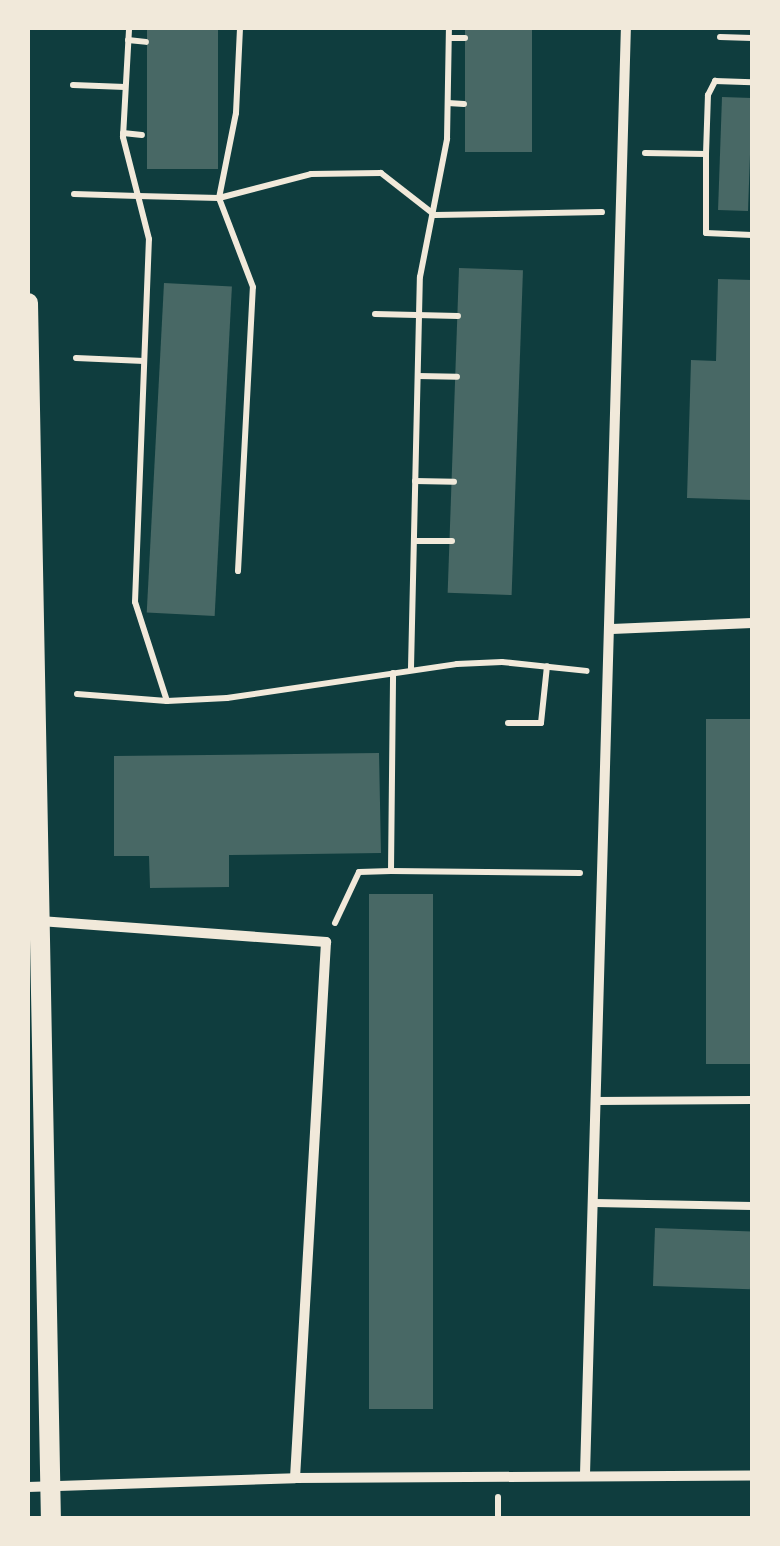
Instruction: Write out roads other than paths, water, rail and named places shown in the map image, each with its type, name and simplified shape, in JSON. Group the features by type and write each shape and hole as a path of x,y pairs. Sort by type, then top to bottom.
{"main road":[{"path":"28,302 50,1518"}],"street":[{"path":"586,1474 626,28"},
{"path":"612,629 752,623"},
{"path":"40,921 326,942 295,1478"},
{"path":"28,1487 295,1478 752,1476"}],"lane":[{"path":"597,1101 752,1100"},
{"path":"594,1202 752,1206"}]}
